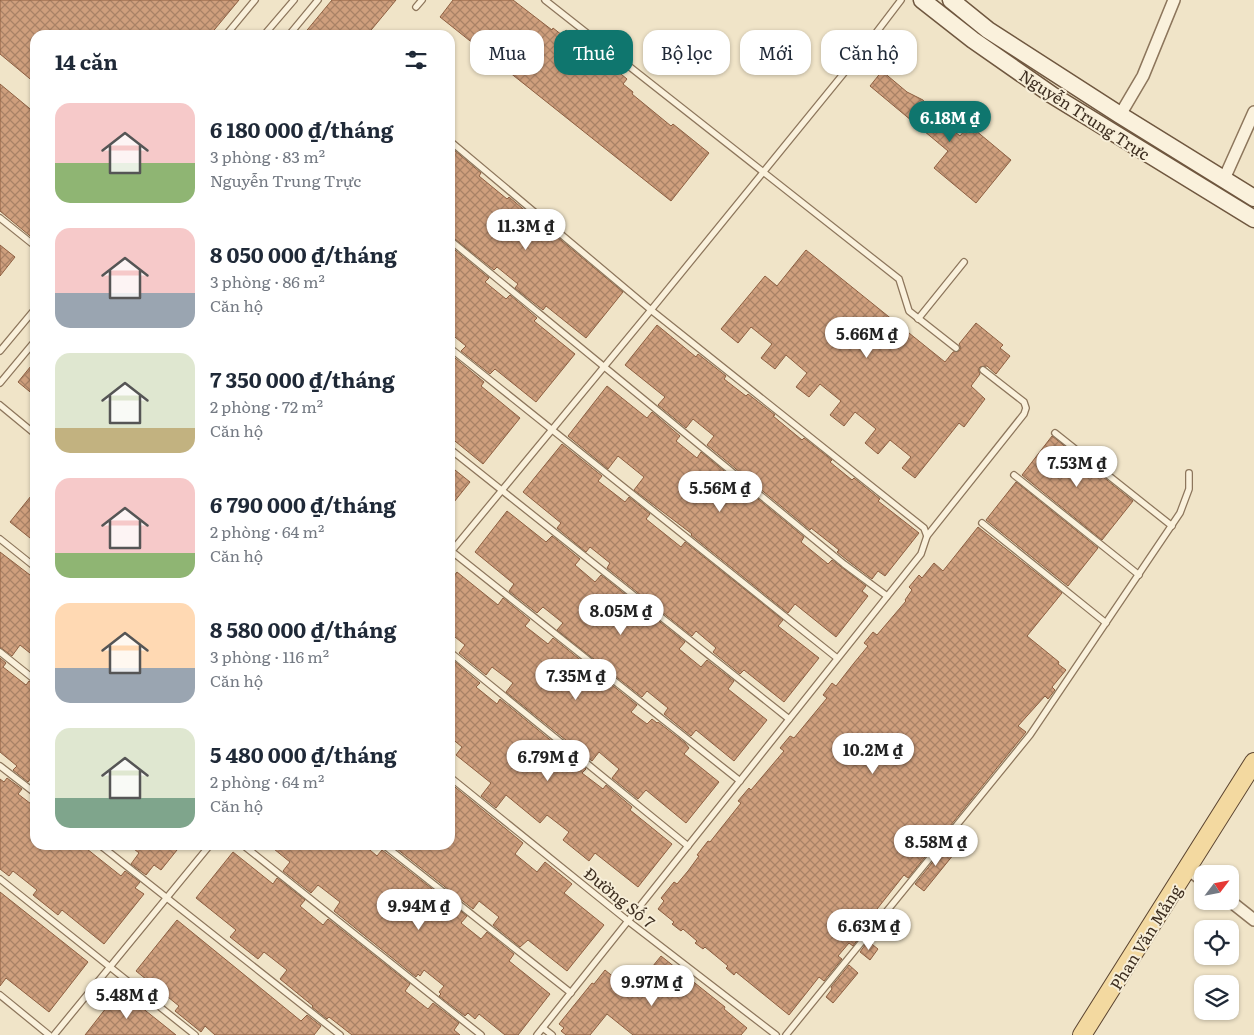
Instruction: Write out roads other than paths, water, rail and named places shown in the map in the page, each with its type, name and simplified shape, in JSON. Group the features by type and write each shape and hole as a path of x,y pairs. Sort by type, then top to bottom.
{"main road":[{"name":"Nguyễn Trung Trực","path":"922,0 973,40 1052,95 1254,219"},
{"name":"Nguyễn Trung Trực","path":"951,0 988,30 1120,116 1254,198"},
{"name":"Phan Văn Mảng","path":"1082,1035 1254,762"}],"street":[{"path":"1120,116 1144,76 1174,0"},
{"path":"1224,179 1254,112"},
{"path":"1188,869 1194,874"},
{"path":"1239,908 1254,920"}],"lane":[{"path":"230,30 255,0"},
{"path":"268,30 294,0"},
{"path":"293,30 318,0"},
{"path":"416,6 422,0"},
{"path":"546,0 898,279 906,305 910,311 956,348"},
{"path":"455,545 651,310 866,46 901,0"},
{"path":"455,145 651,310 924,528 927,536"},
{"path":"0,218 30,242"},
{"path":"455,244 844,564 887,596"},
{"path":"918,319 964,262"},
{"path":"0,351 30,315"},
{"path":"0,383 30,347"},
{"path":"455,352 837,658"},
{"path":"537,1035 921,554 927,536 1024,414 1026,408 1024,402 983,370"},
{"path":"0,405 30,430"},
{"path":"1055,433 1172,526"},
{"path":"455,453 789,719"},
{"path":"786,1035 1030,735 1180,513 1189,489 1189,473"},
{"path":"1014,475 1139,575"},
{"path":"982,523 1106,624"},
{"path":"0,539 30,563"},
{"path":"455,555 740,781"},
{"path":"0,652 30,676"},
{"path":"455,656 688,846"},
{"path":"0,766 30,789"},
{"name":"Đường Số 7","path":"455,781 628,921 776,1035"},
{"path":"106,850 340,1035"},
{"path":"54,1035 206,850"},
{"path":"249,850 481,1035"},
{"path":"390,850 571,993"},
{"path":"0,879 195,1035"},
{"path":"0,995 48,1035"},
{"path":"543,1028 552,1035"}]}
